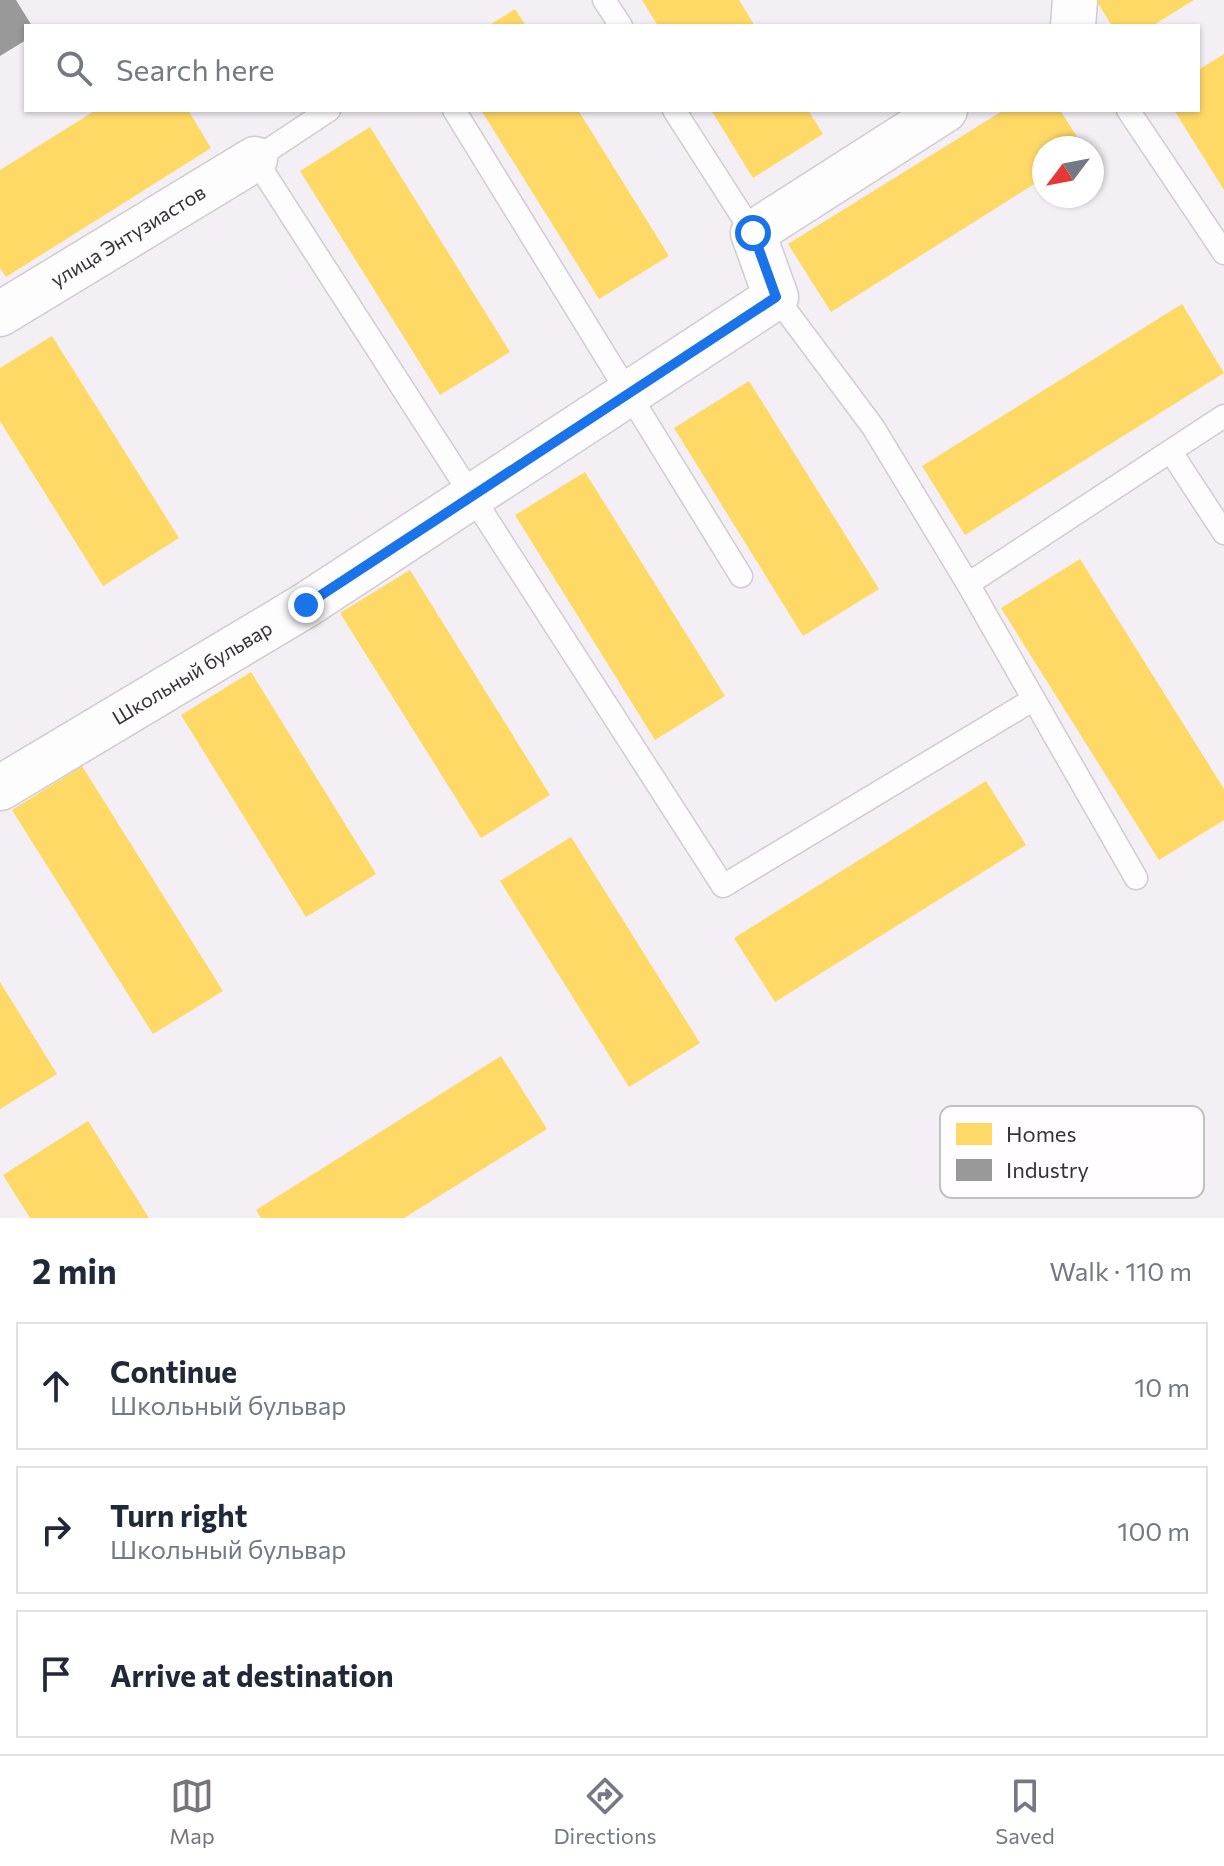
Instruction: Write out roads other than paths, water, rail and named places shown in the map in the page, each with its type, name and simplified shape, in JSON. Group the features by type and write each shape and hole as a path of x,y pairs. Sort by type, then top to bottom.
{"street":[{"path":"1073,24 1075,0"},
{"path":"776,297 753,233 942,112"},
{"name":"улица Энтузиастов","path":"0,314 255,159"},
{"name":"Школьный бульвар","path":"0,788 306,605 776,297"}],"lane":[{"path":"604,0 620,24"},
{"path":"326,112 255,159 723,886 1034,699"},
{"path":"455,112 741,576"},
{"path":"675,112 753,233"},
{"path":"1129,112 1224,253"},
{"path":"776,297 873,427 968,584 1136,878"},
{"path":"968,584 1224,416"},
{"path":"1171,452 1224,533"}]}
